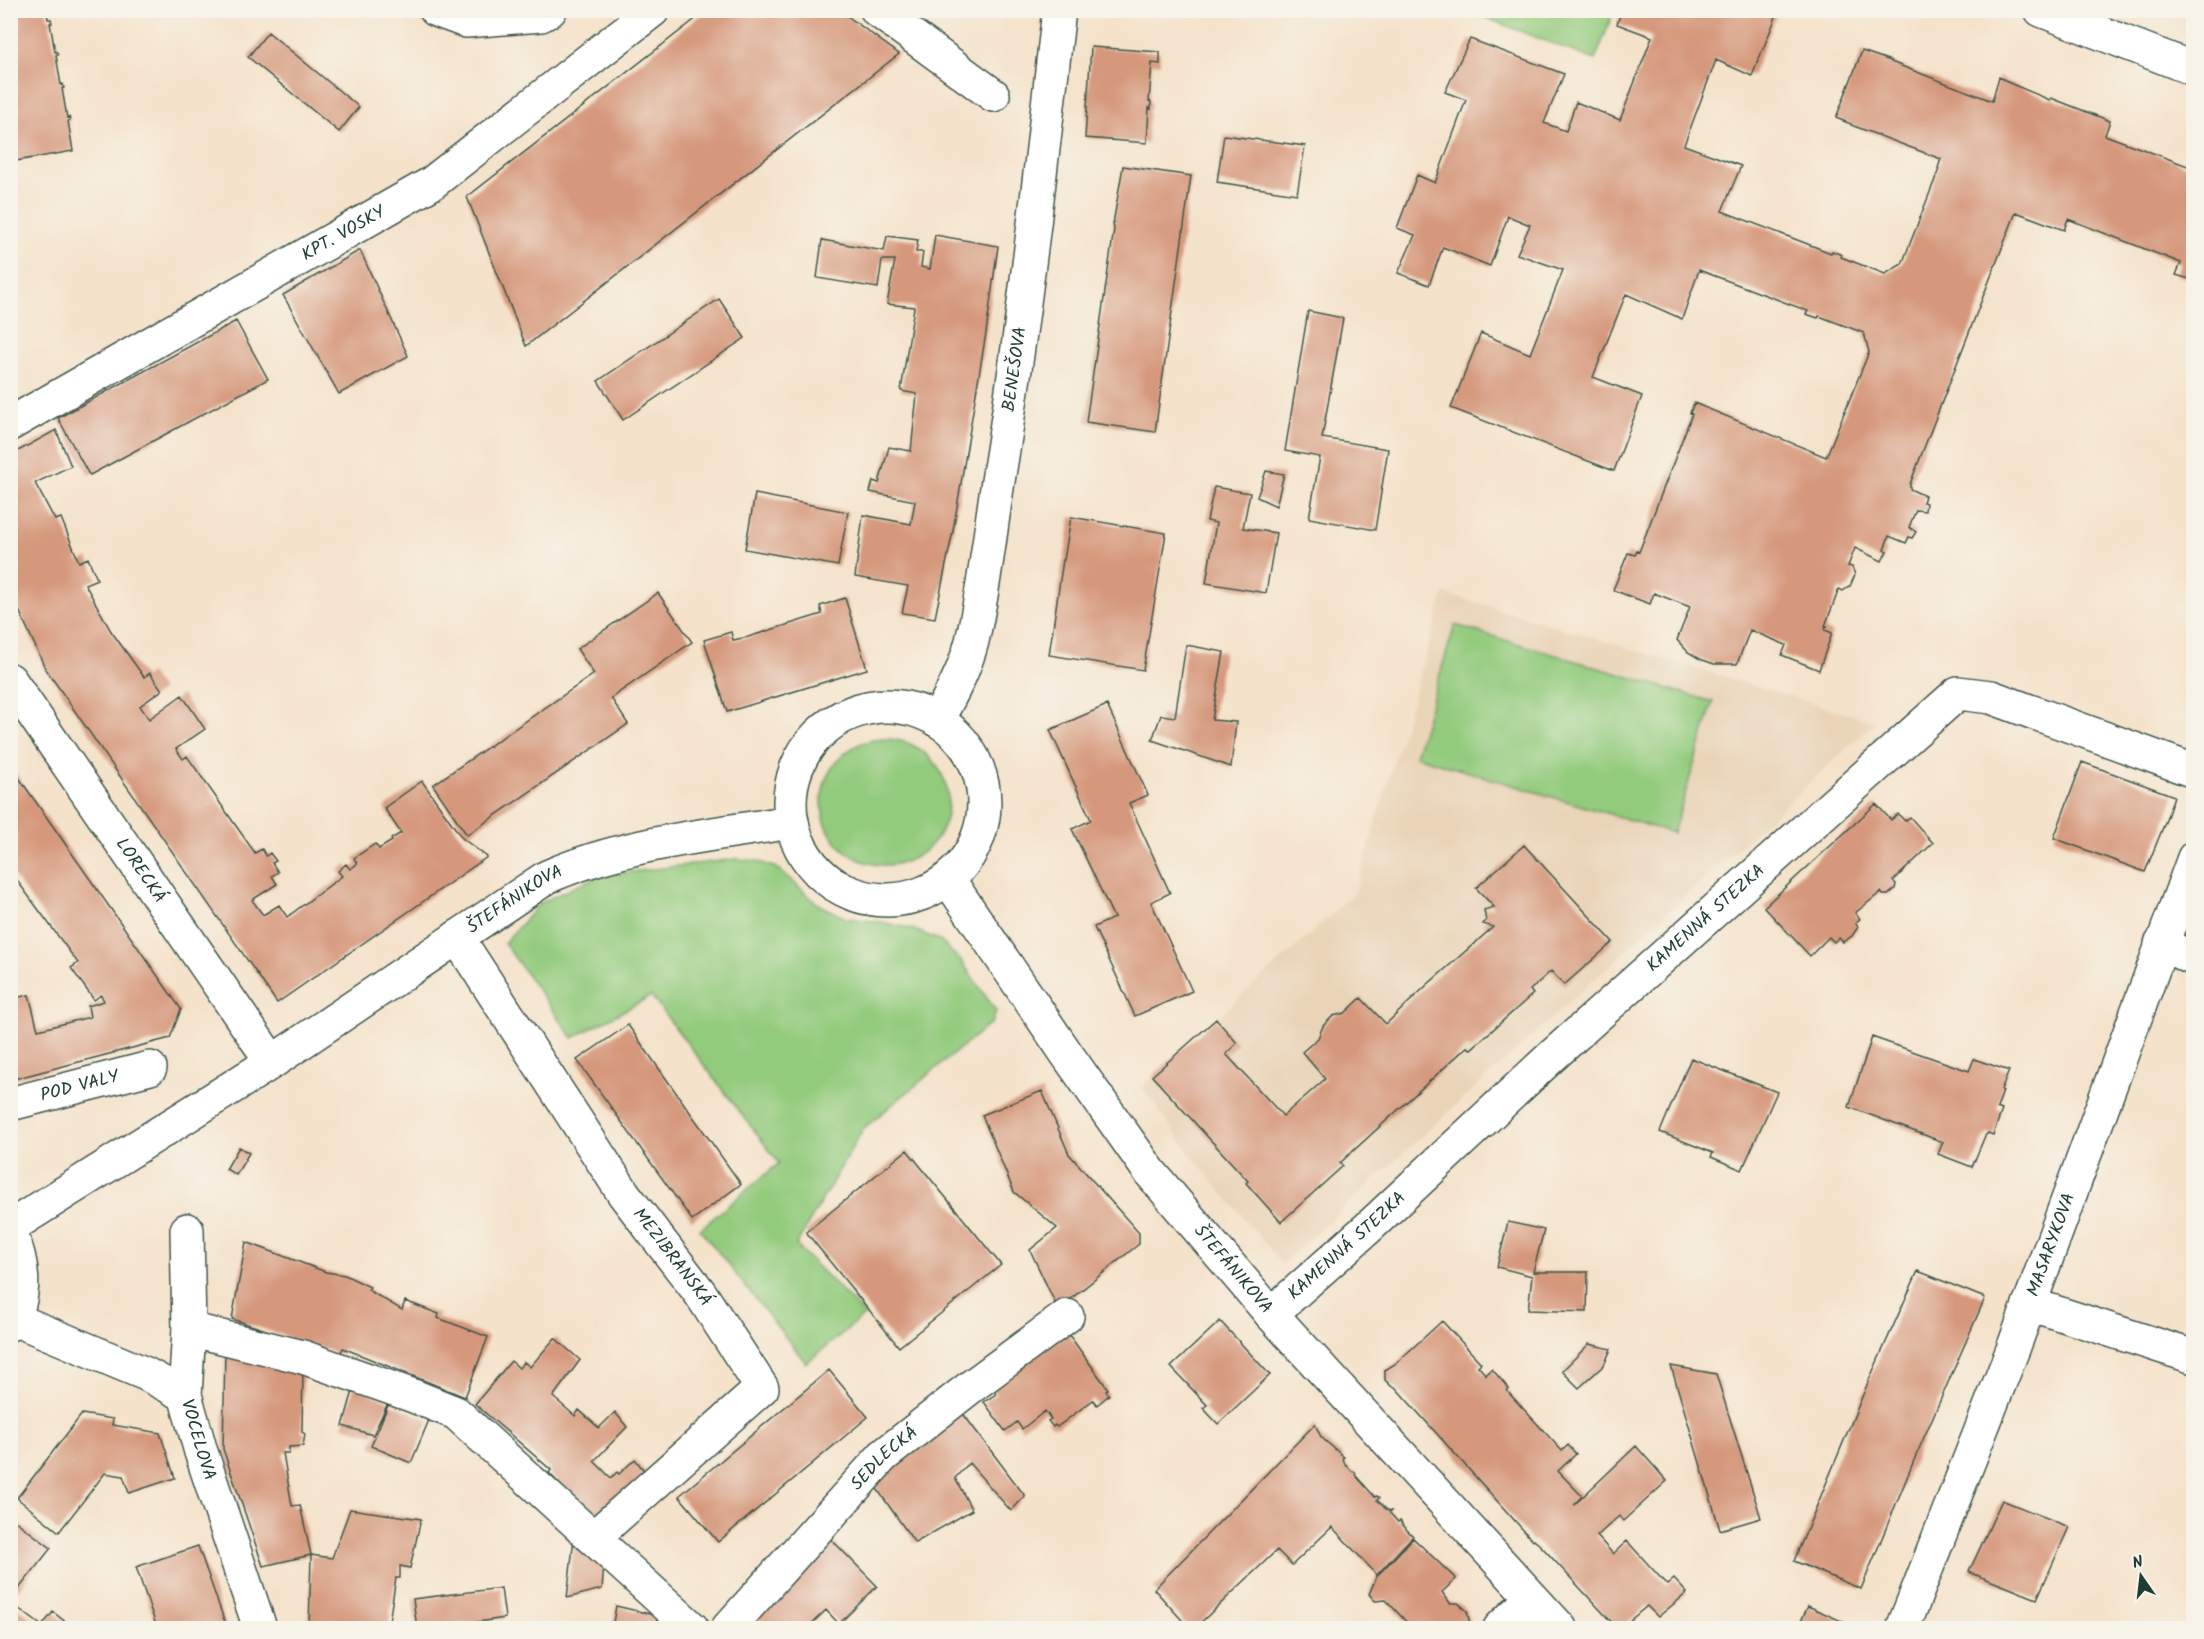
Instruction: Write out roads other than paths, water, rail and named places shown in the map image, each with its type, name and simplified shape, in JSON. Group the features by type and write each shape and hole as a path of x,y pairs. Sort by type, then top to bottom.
{"street":[{"path":"436,10 466,21 541,15 550,10"},
{"name":"KPT. VOSKY","path":"10,424 432,183 653,10"},
{"path":"877,10 993,95"},
{"name":"BENEŠOVA","path":"937,720 972,641 1018,360 1059,10"},
{"path":"2041,10 2193,69"},
{"name":"LORECKÁ","path":"10,680 272,1062"},
{"name":"KAMENNÁ STEZKA","path":"1271,1314 1551,1057 1958,693 1991,698 2193,771"},
{"path":"884,706 911,709 937,720 957,736 973,758 982,783 984,809 978,836 966,859 948,879 931,890 901,899 876,899 852,893 829,881 811,863 798,842 792,822 790,790 798,764 822,729 857,711 884,706"},
{"name":"ŠTEFÁNIKOVA","path":"10,1227 272,1062 547,877 573,865 629,850 792,822"},
{"name":"MASARYKOVA","path":"1903,1629 2029,1304 2193,858"},
{"name":"ŠTEFÁNIKOVA","path":"948,879 1150,1172 1271,1314 1560,1629"},
{"name":"MEZIBRANSKÁ","path":"457,937 624,1194 700,1293 762,1388 593,1538"},
{"path":"2161,944 2193,959"},
{"name":"POD VALY","path":"10,1104 150,1068"},
{"path":"185,1395 189,1329 187,1230"},
{"path":"10,1232 18,1250 22,1274 21,1297 12,1322"},
{"path":"2029,1304 2193,1357"},
{"name":"SEDLECKÁ","path":"728,1629 883,1456 968,1389 1067,1316"},
{"name":"VOCELOVA","path":"12,1322 146,1374 185,1395 219,1510 260,1629"},
{"path":"189,1329 303,1356 456,1413 692,1629"},
{"path":"1500,1629 1532,1598"}]}
